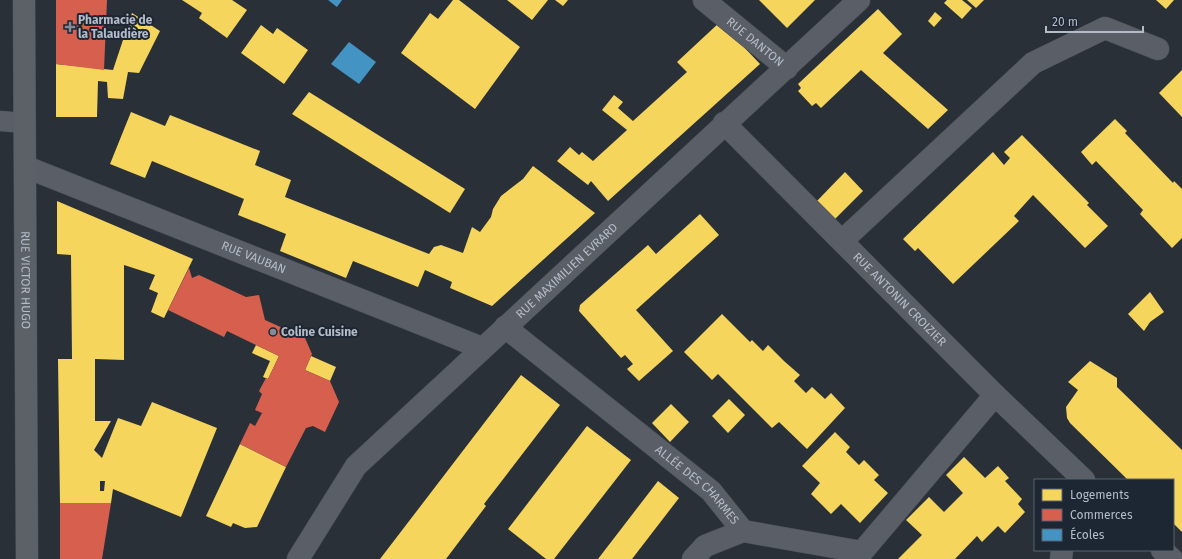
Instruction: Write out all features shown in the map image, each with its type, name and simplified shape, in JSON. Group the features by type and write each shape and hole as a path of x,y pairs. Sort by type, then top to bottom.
{"main road":[{"name":"RUE VICTOR HUGO","path":"24,0 28,559"}],"street":[{"name":"RUE DANTON","path":"704,0 787,68"},
{"name":"RUE MAXIMILIEN EVRARD","path":"298,559 356,466 724,123 787,68 859,0"},
{"path":"842,241 1033,63 1106,28 1158,49"},
{"name":"RUE ANTONIN CROIZIER","path":"724,123 995,395 1063,470 1082,479"},
{"name":"RUE VAUBAN","path":"26,167 482,348"},
{"name":"ALLÉE DES CHARMES","path":"505,327 711,490 743,531 862,552 995,395"},
{"path":"693,559 705,546 743,531"},
{"path":"1163,551 1172,559"}],"lane":[{"path":"0,122 25,123"}],"building: Logements":[{"path":"182,0 232,0 247,10 227,38 199,18 202,13"},
{"path":"453,0 459,0 520,47 475,109 401,53 430,13 438,19"},
{"path":"507,0 548,0 532,20"},
{"path":"555,0 568,0 563,6"},
{"path":"759,0 815,0 787,28"},
{"path":"947,0 962,0 972,8 962,19 944,3"},
{"path":"967,0 984,0 976,8"},
{"path":"1156,0 1174,0 1166,9"},
{"path":"878,9 902,34 883,53 948,110 928,129 861,70 821,108 816,103 812,106 798,91 801,88 798,84"},
{"path":"935,12 942,18 934,27 928,21"},
{"path":"132,13 160,31 139,73 128,72 123,99 108,98 107,82 98,81 97,117 56,117 56,64 113,70"},
{"path":"720,22 760,64 608,201 591,181 588,185 557,161 570,147 579,155 582,152 593,161 627,130 602,110 614,95 623,102 618,108 633,121 687,72 677,62"},
{"path":"261,25 273,34 277,28 308,50 284,84 241,53"},
{"path":"1182,70 1182,117 1159,93"},
{"path":"309,92 465,189 450,213 292,114"},
{"path":"131,112 165,126 170,115 260,151 255,165 291,180 285,197 429,254 434,247 441,245 463,253 472,227 480,232 491,217 493,209 501,196 523,179 533,166 595,213 492,306 450,288 452,282 425,270 418,287 353,261 346,278 280,251 286,234 238,215 244,199 152,161 145,178 110,164"},
{"path":"1115,119 1127,131 1125,133 1173,183 1174,181 1182,189 1182,238 1172,248 1140,214 1143,210 1096,161 1092,165 1081,152"},
{"path":"1022,135 1089,203 1087,205 1108,226 1085,248 1033,195 1014,216 1019,221 953,284 918,248 915,251 903,239 993,152 1004,165 1010,158 1004,152"},
{"path":"845,172 863,191 834,220 816,202"},
{"path":"57,201 193,259 164,318 151,312 158,293 149,289 155,275 124,265 124,360 95,359 95,421 111,421 94,450 102,458 118,418 141,426 152,402 217,428 181,517 113,489 111,503 60,503 58,359 72,359 71,255 57,254","holes":["100,481 105,481 104,491 100,491"]},
{"path":"700,214 719,235 636,310 673,351 639,381 627,369 633,364 625,355 621,358 579,311 580,305 648,245 656,254"},
{"path":"1150,292 1164,312 1150,322 1144,331 1128,314"},
{"path":"722,314 750,342 752,340 763,351 768,345 800,375 794,381 806,393 812,387 825,399 831,393 845,408 807,449 779,422 772,428 718,374 712,380 684,352"},
{"path":"256,345 279,356 268,379 263,377 270,361 252,353"},
{"path":"311,356 336,367 330,381 305,370"},
{"path":"1090,361 1117,378 1117,387 1182,450 1182,532 1174,524 1174,479 1127,479 1070,423 1067,418 1066,407 1078,390 1068,382"},
{"path":"521,375 560,405 484,504 486,506 446,559 380,559"},
{"path":"729,399 745,415 728,433 712,416"},
{"path":"671,404 689,422 670,442 652,423"},
{"path":"587,426 631,460 554,559 546,559 508,529"},
{"path":"835,432 850,447 846,452 859,465 864,460 879,475 874,480 888,493 860,523 841,504 831,514 811,494 820,483 802,466"},
{"path":"240,444 286,467 257,527 245,528 233,523 231,527 206,516"},
{"path":"964,457 985,478 998,466 1009,478 1005,481 1022,499 1018,504 1025,512 1005,533 998,526 982,542 977,536 955,559 898,559 922,535 906,520 929,497 944,512 963,493 946,475"},
{"path":"658,481 679,498 632,559 598,559"}],"building: Commerces":[{"path":"56,0 107,0 104,70 56,64"},
{"path":"189,268 192,278 199,275 246,297 259,295 265,320 305,338 312,354 305,370 330,381 339,402 325,432 313,426 306,428 286,467 240,444 250,423 255,426 262,413 255,410 262,394 259,391 266,378 268,379 279,356 227,331 224,337 168,310"},
{"path":"60,503 111,503 102,559 60,559"}],"building: Écoles":[{"path":"328,0 342,0 337,7"},
{"path":"349,42 376,62 359,84 331,64"}],"place":[{"name":"Pharmacie de la Talaudière","path":"70,27"},
{"name":"Coline Cuisine","path":"273,332"}]}
